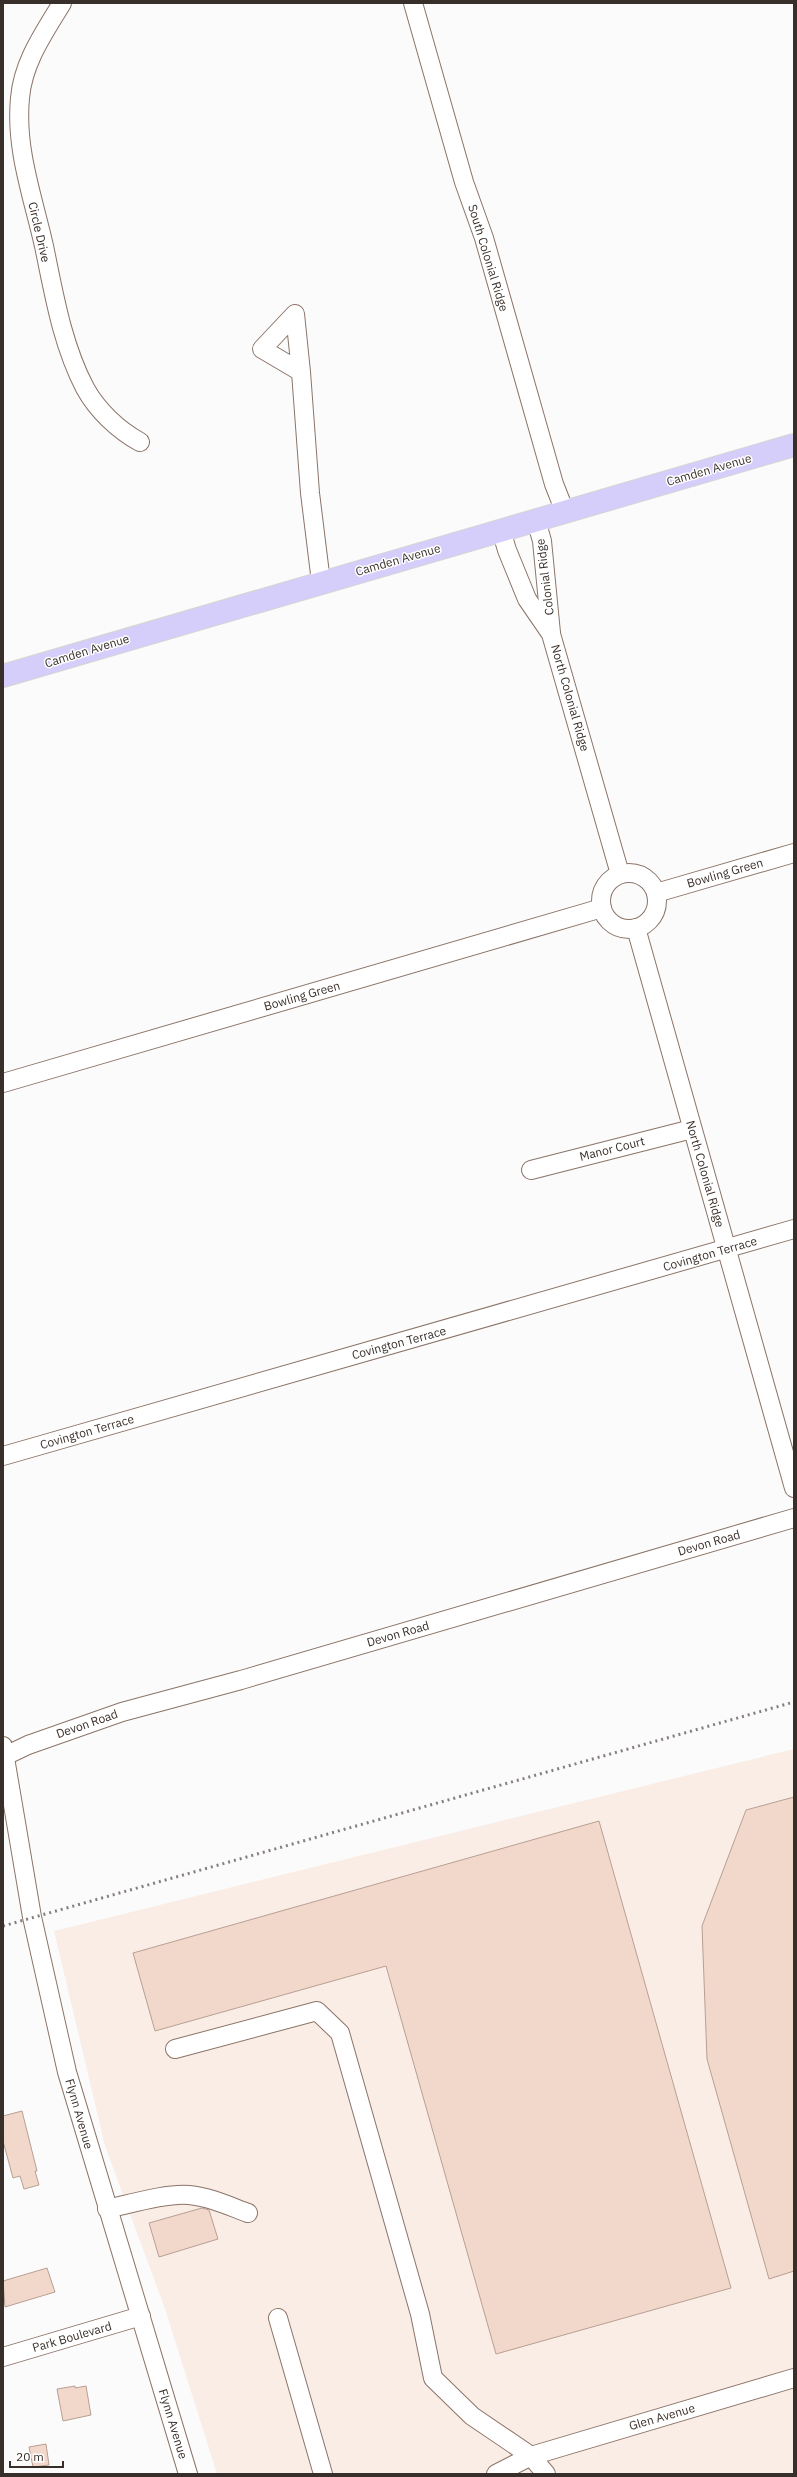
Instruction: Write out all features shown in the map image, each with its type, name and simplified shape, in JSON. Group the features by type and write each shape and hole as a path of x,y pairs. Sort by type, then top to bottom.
{"main road":[{"name":"Camden Avenue","path":"3,676 321,582 794,446"}],"street":[{"name":"Circle Drive","path":"62,3 27,64 20,96 18,130 48,272 67,347 85,388 95,404 126,434 140,442"},
{"name":"South Colonial Ridge","path":"413,3 464,182 484,238 554,484 565,512"},
{"path":"301,372 310,493 321,582"},
{"name":"Colonial Ridge","path":"536,520 542,541 551,634"},
{"name":"North Colonial Ridge","path":"502,530 507,550 527,599 551,634 620,874"},
{"name":"Bowling Green","path":"656,893 794,853"},
{"path":"629,873 642,877 652,885 656,893 656,907 651,919 636,928 619,927 611,923 602,908 601,901 604,888 608,882 620,874 629,873"},
{"name":"Bowling Green","path":"3,1083 602,908"},
{"name":"North Colonial Ridge","path":"636,928 794,1488"},
{"name":"Manor Court","path":"531,1170 692,1129"},
{"name":"Covington Terrace","path":"3,1456 794,1229"},
{"name":"Devon Road","path":"4,1751 28,1745 109,1715 241,1680 794,1518"},
{"name":"Flynn Avenue","path":"4,1751 32,1917 67,2072 188,2474"},
{"path":"175,2049 317,2011 340,2032 420,2314 433,2378 472,2416 531,2456 546,2474"},
{"path":"107,2209 143,2201 188,2195 212,2199 248,2213"},
{"name":"Park Boulevard","path":"3,2357 141,2316"},
{"path":"278,2318 323,2474"},
{"name":"Glen Avenue","path":"496,2474 531,2456 794,2378"}],"shaded area":[{"path":"794,1749 794,2474 217,2474 165,2309 105,2146 54,1931"}],"building":[{"path":"794,1797 794,2271 769,2279 707,2059 702,1926 746,1810"},
{"path":"599,1821 731,2288 496,2354 386,1966 155,2031 133,1953"},
{"path":"22,2111 39,2185 24,2189 20,2176 13,2178 3,2141 3,2116"},
{"path":"202,2208 209,2210 218,2239 159,2257 149,2223"},
{"path":"47,2268 55,2292 5,2307 3,2281"},
{"path":"75,2386 75,2388 86,2386 91,2415 63,2421 57,2389"},
{"path":"46,2444 49,2465 33,2467 29,2447"}],"railway":[{"path":"3,1926 794,1702"}]}
